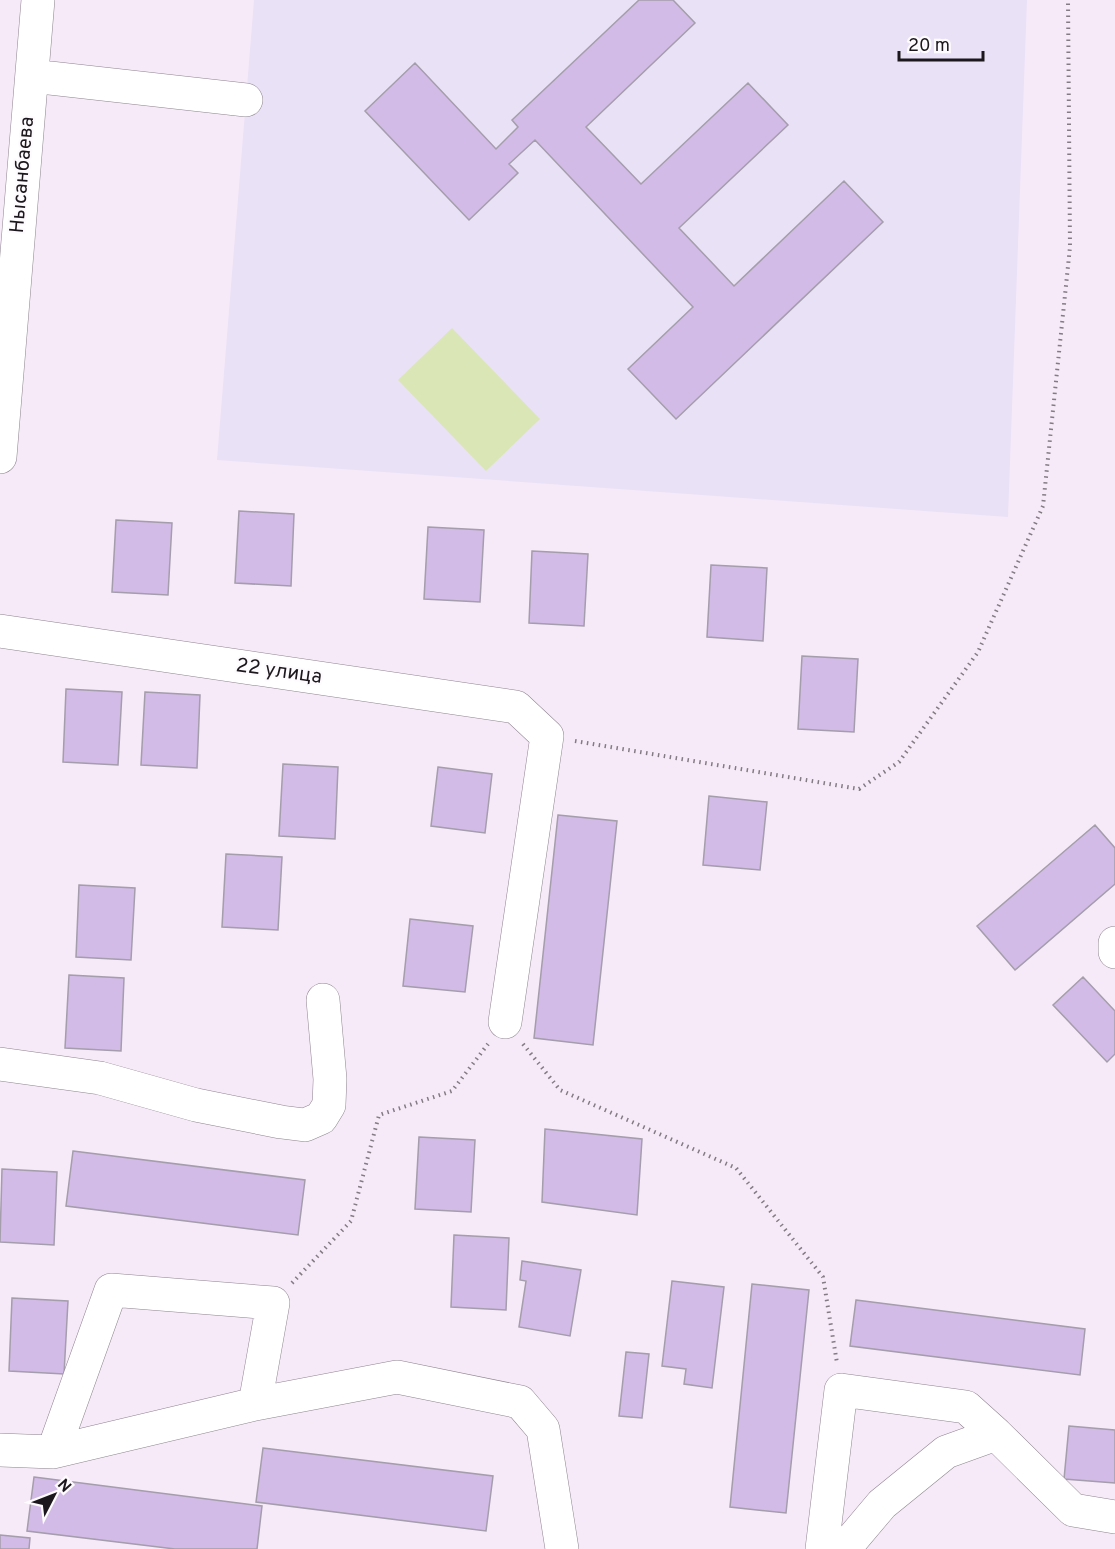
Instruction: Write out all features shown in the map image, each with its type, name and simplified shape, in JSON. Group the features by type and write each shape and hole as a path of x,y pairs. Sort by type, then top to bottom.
{"street":[{"name":"Нысанбаева","path":"0,457 38,0"},
{"path":"32,76 246,100"},
{"name":"22 улица","path":"0,631 516,707 547,736"},
{"path":"505,1022 547,736"},
{"path":"1115,943 1115,952"},
{"path":"0,1064 100,1078 196,1105 305,1125 321,1118 328,1104 330,1079 323,1000"},
{"path":"53,1452 111,1290 273,1303 255,1404"},
{"path":"0,1450 53,1452 255,1404 398,1377 520,1402 543,1429 562,1549"},
{"path":"822,1549 841,1390 966,1407 1074,1510 1115,1517"},
{"path":"844,1549 882,1504 946,1452 996,1434"}],"path":[{"path":"547,736 859,789 899,762 971,662 978,652 1043,506 1070,247 1068,0"},
{"path":"273,1303 351,1221 379,1115 452,1091 505,1022 560,1090 736,1168 823,1277 841,1390"}],"shaded area":[{"path":"254,0 1027,0 1008,517 217,460"}],"green space":[{"path":"452,328 540,419 486,471 398,380"}],"building":[{"path":"639,0 673,0 695,23 586,127 641,184 748,83 788,125 679,228 734,286 844,181 883,222 676,419 628,369 693,307 535,140 509,164 518,173 469,220 365,111 415,63 496,149 518,127 512,120"},
{"path":"239,511 294,514 291,586 235,583"},
{"path":"116,520 172,523 168,595 112,592"},
{"path":"428,527 484,530 480,602 424,599"},
{"path":"532,551 588,554 584,626 529,623"},
{"path":"711,565 767,568 763,641 707,637"},
{"path":"802,656 858,659 854,732 798,729"},
{"path":"66,689 122,692 118,765 63,762"},
{"path":"145,692 200,695 197,768 141,765"},
{"path":"283,764 338,767 335,839 279,836"},
{"path":"438,767 492,774 485,833 431,826"},
{"path":"709,796 767,802 760,870 703,865"},
{"path":"558,815 617,821 593,1045 534,1038"},
{"path":"1095,825 1115,848 1115,884 1015,970 977,926"},
{"path":"226,854 282,857 278,930 222,927"},
{"path":"79,885 135,888 131,960 76,957"},
{"path":"410,919 473,926 465,992 403,986"},
{"path":"69,975 124,978 121,1051 65,1048"},
{"path":"1083,977 1115,1011 1115,1054 1107,1062 1053,1005"},
{"path":"545,1129 642,1139 637,1215 542,1202"},
{"path":"419,1137 475,1140 471,1212 415,1209"},
{"path":"73,1151 305,1180 298,1235 66,1206"},
{"path":"2,1169 57,1172 54,1245 0,1242"},
{"path":"454,1235 509,1238 506,1310 451,1307"},
{"path":"522,1261 581,1270 570,1336 519,1327 526,1281 520,1280"},
{"path":"672,1281 724,1287 712,1388 684,1384 686,1369 662,1366"},
{"path":"752,1284 809,1290 786,1513 730,1507"},
{"path":"12,1298 68,1301 64,1374 9,1371"},
{"path":"856,1300 1085,1329 1080,1375 850,1346"},
{"path":"626,1352 649,1354 642,1418 619,1416"},
{"path":"1069,1426 1115,1430 1115,1483 1064,1479"},
{"path":"263,1448 493,1476 486,1531 256,1502"},
{"path":"34,1477 262,1506 257,1549 175,1549 27,1531"},
{"path":"0,1535 30,1538 29,1549 0,1549"}]}
